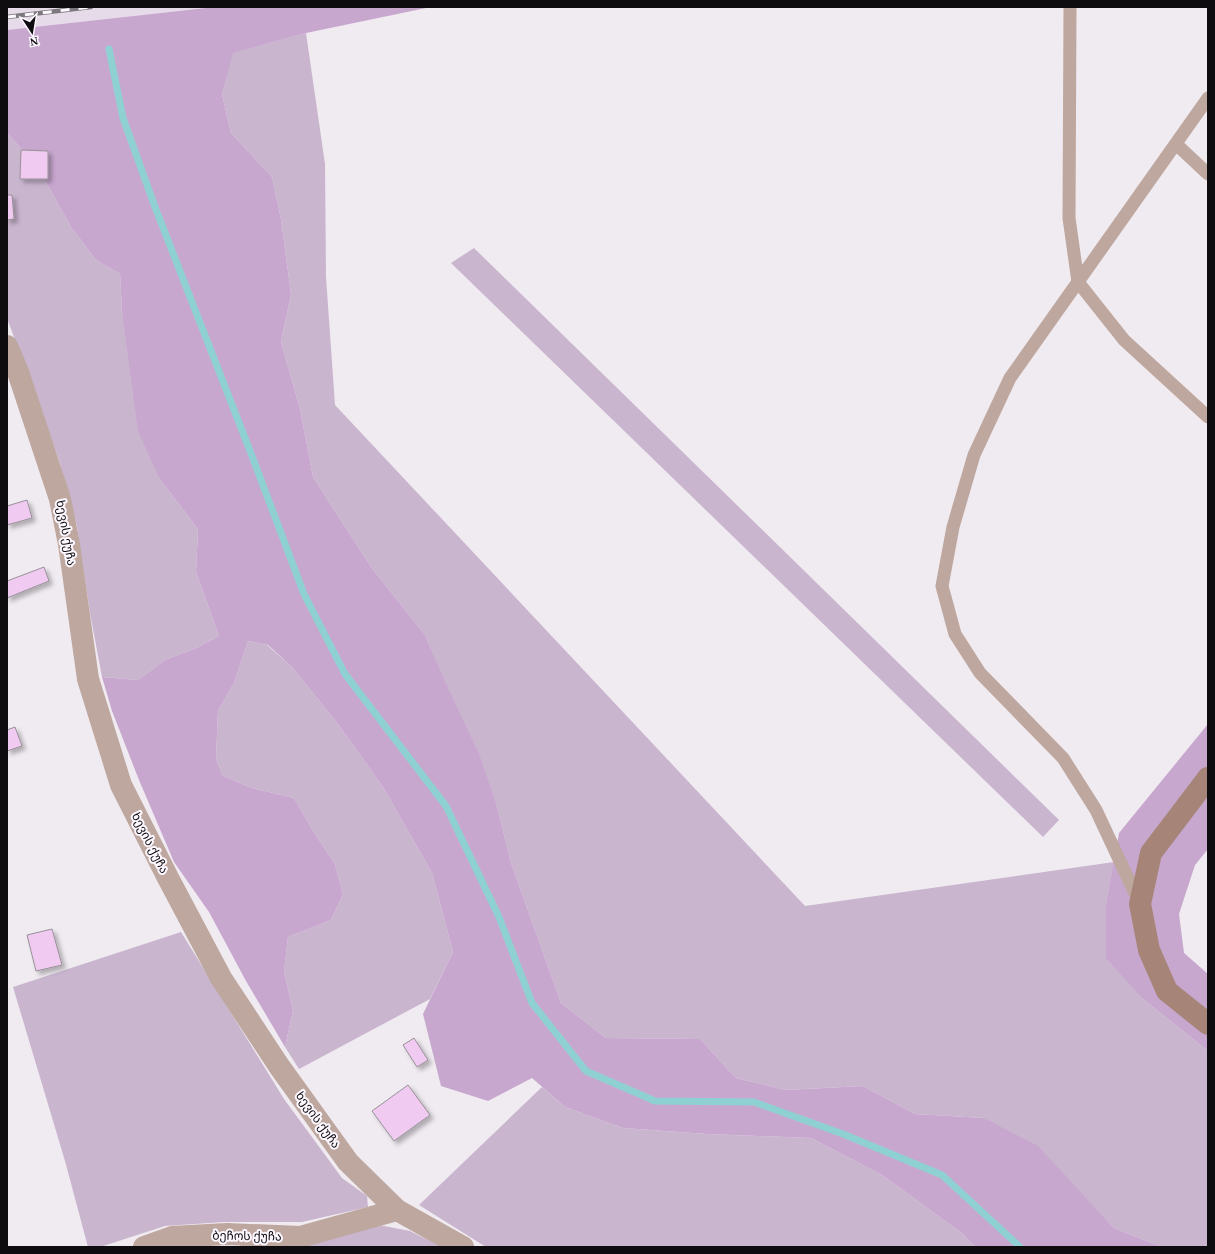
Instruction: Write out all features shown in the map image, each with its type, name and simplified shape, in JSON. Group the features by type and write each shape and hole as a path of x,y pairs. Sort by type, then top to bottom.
{"street":[{"name":"ხევის ქუჩა","path":"7,346 18,372 60,498 69,544 88,679 122,785 167,876 221,978 279,1066 348,1162 397,1210 463,1247"},
{"path":"1208,778 1151,853 1140,904 1149,950 1167,991 1208,1024"},
{"name":"ბეჩოს ქუჩა","path":"144,1247 172,1237 229,1240 300,1237 397,1210"}],"lane":[{"path":"1070,7 1069,218 1078,282 1124,340 1208,417"},
{"path":"1140,904 1096,810 1063,758 980,673 955,634 942,586 953,527 974,454 1010,378 1208,98"},
{"path":"1176,144 1208,174"}],"shaded area":[{"path":"7,7 215,7 7,30"},
{"path":"215,7 431,7 306,33 233,53 222,94 231,133 272,177 281,219 291,294 281,342 300,409 313,477 371,567 425,635 479,754 497,806 511,863 561,1003 606,1038 700,1039 736,1078 785,1090 863,1086 915,1114 984,1118 1038,1146 1114,1228 1162,1247 975,1247 963,1234 882,1175 811,1138 707,1134 623,1128 565,1107 532,1078 488,1101 441,1086 423,1014 453,952 432,873 383,787 338,724 292,667 268,645 248,641 234,683 218,711 216,759 223,776 252,788 294,798 313,831 335,864 343,894 331,920 288,937 284,972 293,1011 285,1047 246,981 209,912 174,862 139,780 112,711 102,677 138,680 165,660 196,648 219,636 196,572 198,529 159,478 138,431 122,312 120,274 96,260 71,227 37,166 7,133 7,30"},
{"path":"306,33 325,164 326,277 335,405 805,906 1114,862 1106,903 1143,999 1208,1051 1208,1247 1162,1247 1114,1228 1077,1189 984,1118 915,1114 863,1086 785,1090 736,1078 700,1039 606,1038 561,1003 511,863 497,806 425,635 371,567 313,477 300,409 281,342 291,294 281,219 272,177 231,133 222,94 232,53"},
{"path":"7,133 37,166 71,227 96,260 120,274 122,312 159,478 198,529 196,572 219,636 196,648 165,660 138,680 102,677 90,613 77,526 59,460 7,318"},
{"path":"474,248 1059,820 1043,837 451,263"},
{"path":"248,641 267,645 292,667 338,724 383,787 432,873 453,952 430,999 299,1069 285,1047 293,1011 284,972 288,937 331,920 343,894 335,864 313,831 294,798 252,788 223,776 216,759 218,711 234,683"},
{"path":"1208,724 1208,849 1195,865 1179,914 1184,953 1208,974 1208,1051 1143,999 1106,958 1106,903 1119,833"},
{"path":"181,932 284,1099 342,1178 367,1196 368,1207 302,1222 224,1222 165,1226 100,1247 88,1247 65,1161 13,987"},
{"path":"542,1087 565,1107 623,1128 707,1134 811,1138 882,1175 963,1234 975,1247 486,1247 419,1205"},
{"path":"379,1225 410,1231 442,1247 241,1247 238,1242"}],"building":[{"path":"21,150 48,151 48,179 20,179"},
{"path":"7,195 12,195 14,219 7,220"},
{"path":"27,500 32,518 7,525 7,506"},
{"path":"44,567 49,581 7,598 7,581"},
{"path":"15,727 22,746 7,751 7,730"},
{"path":"52,929 62,965 36,971 27,935"},
{"path":"414,1038 428,1060 417,1067 403,1045"},
{"path":"408,1085 430,1115 394,1141 372,1111"}],"waterway":[{"path":"109,49 123,118 155,207 304,594 345,674 446,806 499,917 532,1003 586,1071 655,1101 754,1102 843,1134 942,1175 1020,1247"}],"railway":[{"path":"7,17 91,7"}]}
